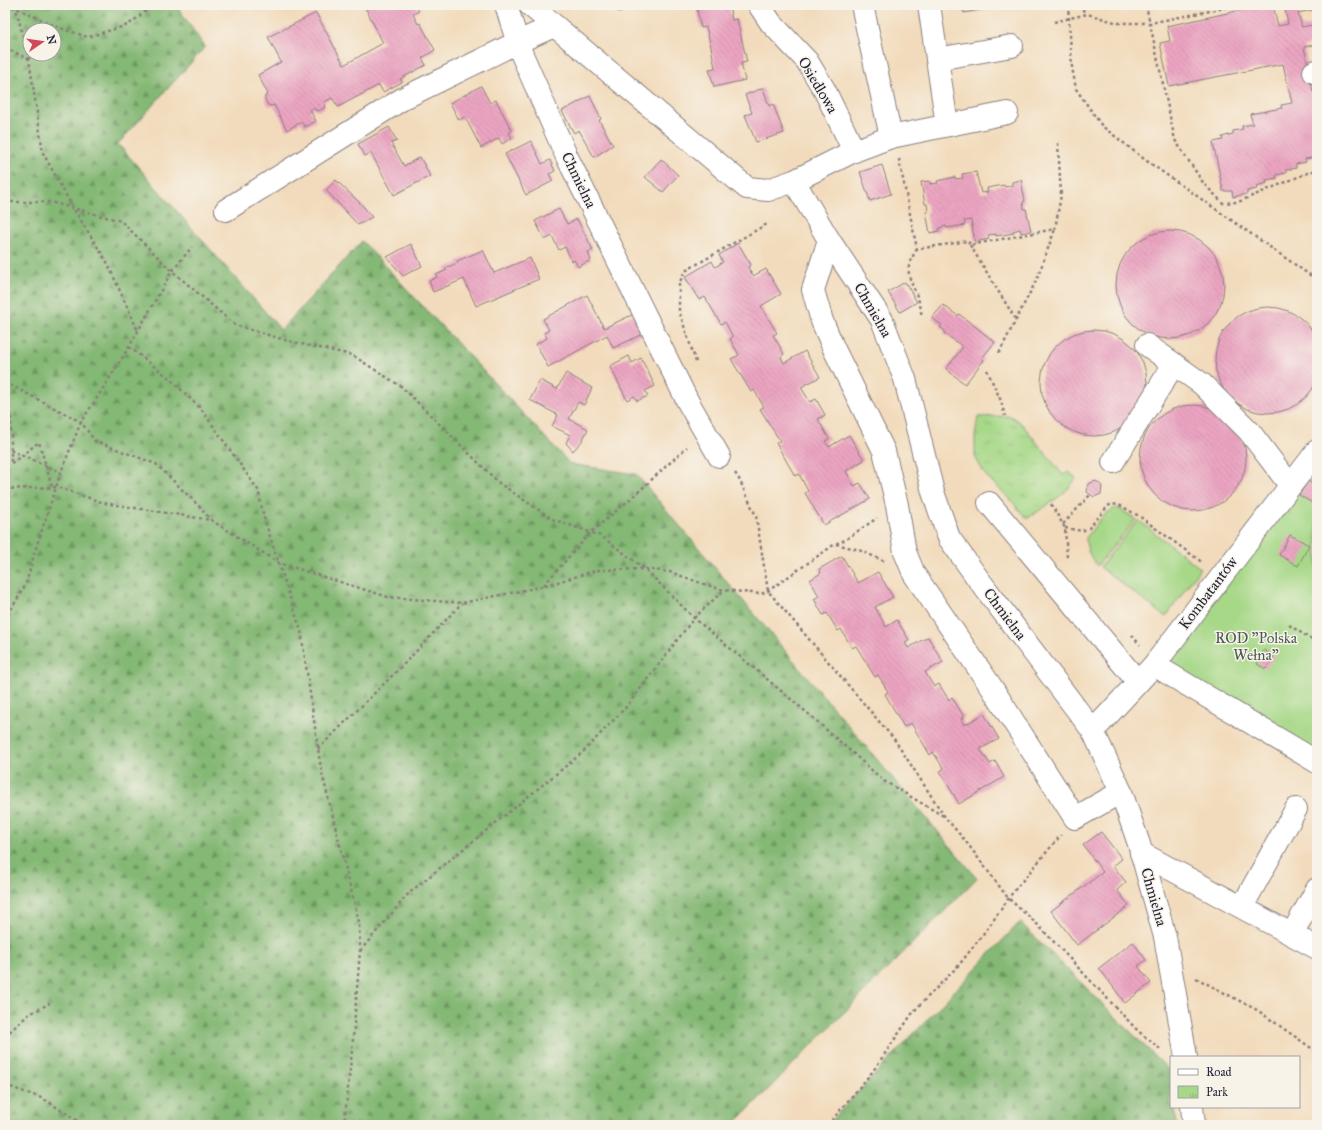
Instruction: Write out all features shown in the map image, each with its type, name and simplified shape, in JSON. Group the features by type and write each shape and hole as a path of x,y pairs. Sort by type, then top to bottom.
{"street":[{"name":"Chmielna","path":"506,5 518,42 566,155 682,389 719,456"},
{"path":"530,5 747,188 768,190 794,181 854,151 894,145 947,125 1007,112"},
{"name":"Osiedlowa","path":"759,5 771,23 807,61 825,92 854,151"},
{"path":"862,5 894,145"},
{"path":"929,5 947,125"},
{"path":"226,210 404,98 554,26"},
{"path":"937,59 1012,46"},
{"name":"Chmielna","path":"794,181 829,240 885,326 905,379 933,492 949,538 1093,731 1121,792 1141,852 1165,937 1186,1056"},
{"path":"829,240 813,290 822,321 884,451 897,505 905,552 914,574 992,688 1075,818 1121,792"},
{"path":"1147,345 1202,384 1249,431 1290,485"},
{"path":"1113,462 1174,364"},
{"name":"Kombatantów","path":"1093,731 1154,665 1317,450"},
{"path":"989,503 1138,682"},
{"path":"1154,665 1317,762"},
{"path":"1242,907 1296,809"},
{"path":"1141,852 1317,948"},
{"path":"1292,934 1317,890"},
{"path":"1192,1108 1194,1125"}],"path":[{"path":"6,5 16,7 60,28 88,37 128,25 154,5"},
{"path":"1068,5 1072,67 1076,89 1102,126 1144,159 1317,280"},
{"path":"1078,5 1087,14 1118,23 1150,23 1240,5"},
{"path":"1146,5 1175,140 1204,184 1224,203 1238,202 1317,169"},
{"path":"16,7 22,31"},
{"path":"1054,22 1087,14"},
{"path":"5,48 22,55"},
{"path":"30,62 43,153 73,208 107,262 138,332"},
{"path":"999,353 1037,280 1055,229 1060,196 1058,143"},
{"path":"894,145 917,249 909,265 909,274 919,297 922,311 921,317"},
{"path":"5,202 50,202 121,221 172,271 235,325 288,341 352,355 402,387 499,483 552,519 601,536 645,569 694,618 811,716 884,781 945,818"},
{"path":"697,366 679,311 678,284 685,271 768,224"},
{"path":"970,245 1055,229"},
{"path":"917,249 968,241 1016,321"},
{"path":"5,620 26,584 35,551 61,472 81,422 129,347 172,271 192,247"},
{"path":"129,347 168,377 202,410 258,490 264,518 301,631 321,769 359,922 360,952 344,1125"},
{"path":"987,370 1001,401 1005,416"},
{"path":"5,382 81,422 95,441 156,464 198,505 211,520 279,563 388,597 462,603 544,586 598,570 645,569 670,572 724,590 761,594 768,591 835,544 845,540 878,517"},
{"path":"5,421 11,414 11,464 39,442 52,487"},
{"path":"544,586 590,533 705,432"},
{"path":"5,448 61,472"},
{"path":"719,456 726,461 739,479 756,516 768,591 894,739 945,818 967,843 1008,898 1037,924 1138,1031 1164,1052 1182,1056"},
{"path":"5,489 57,487 104,503 211,520"},
{"path":"1063,524 1091,494"},
{"path":"1051,504 1065,528 1067,558 1072,564"},
{"path":"1065,528 1082,531 1089,528 1108,506 1112,504 1119,505 1139,516 1208,567"},
{"path":"835,544 859,550 885,561"},
{"path":"360,952 409,893 582,753 628,706 694,618 724,590"},
{"path":"318,749 404,664 462,603"},
{"path":"1289,625 1317,643"},
{"path":"1313,640 1317,633"},
{"path":"1131,634 1141,646"},
{"path":"828,1125 874,1071 914,1011 959,966 1008,898 1075,818"},
{"path":"1170,966 1257,1010 1317,1052"},
{"path":"5,1036 28,1015 50,1003"},
{"path":"5,1085 44,1099 84,1125"}],"green space":[{"path":"5,5 176,5 205,47 118,144 281,330 362,241 570,464 636,474 977,878 733,1125 5,1125"},
{"path":"1010,416 1021,423 1063,475 1069,472 1076,478 1066,491 1027,519 1010,499 986,476 975,457 975,436 978,417"},
{"name":"ROD \"Polska Wełna\"","path":"1317,463 1317,755 1167,665"},
{"path":"1118,508 1136,519 1097,566 1088,550 1086,538 1108,512"},
{"path":"1138,520 1200,568 1166,617 1100,567"},
{"path":"1020,922 1170,1071 1170,1108 1175,1108 1177,1125 827,1125"}],"building":[{"path":"364,5 415,5 419,11 413,14 418,24 420,23 435,50 422,58 426,65 400,79 402,82 383,92 379,85 338,107 332,98 324,102 324,108 318,111 314,108 310,110 316,121 305,127 301,122 287,130 274,105 268,105 265,96 268,94 258,75 281,62 268,37 316,13 344,65 383,43"},
{"path":"616,5 643,5 643,6 618,12"},
{"path":"696,5 729,5 732,20 737,19 747,62 741,63 745,80 714,87 709,69 715,68 711,47 706,27 701,28"},
{"path":"962,5 996,5 996,7 964,13"},
{"path":"1265,5 1273,5 1278,26 1288,24 1284,5 1317,5 1317,9 1298,13 1302,27 1317,24 1317,44 1304,47 1313,92 1317,91 1317,153 1315,154 1316,157 1305,159 1306,162 1296,164 1296,168 1286,170 1286,173 1276,175 1277,178 1266,180 1267,183 1256,186 1257,189 1247,191 1247,194 1233,197 1232,191 1223,191 1213,142 1223,140 1222,137 1233,134 1233,131 1243,129 1242,126 1253,124 1250,114 1282,108 1281,105 1292,103 1283,64 1169,86 1160,43 1170,41 1167,26"},
{"path":"481,86 490,103 496,100 512,131 509,133 512,138 502,144 499,138 481,148 465,117 459,120 450,103"},
{"path":"763,88 769,106 773,104 784,133 756,142 745,115 752,113 745,95"},
{"path":"590,96 601,119 599,120 613,145 594,157 579,130 574,133 562,111"},
{"path":"389,127 397,141 391,143 404,166 420,157 430,176 394,195 371,153 365,156 358,144"},
{"path":"531,141 542,164 550,160 555,171 549,174 553,181 526,195 505,154"},
{"path":"661,159 678,175 663,192 645,177"},
{"path":"882,165 891,194 870,201 860,172"},
{"path":"976,172 981,193 988,192 987,188 1004,185 1005,187 1012,185 1012,182 1021,180 1025,201 1023,202 1024,209 1026,209 1031,231 1021,233 1020,229 1013,231 1014,233 996,236 996,234 988,235 989,239 975,242 971,220 964,221 965,225 947,228 946,226 939,228 939,231 930,233 926,212 928,212 927,204 925,204 921,182 930,181 930,184 938,183 937,181 955,177 955,179 963,178 962,174"},
{"path":"336,180 362,205 372,217 358,225 326,190"},
{"path":"559,209 567,224 577,219 593,250 588,252 591,260 578,267 574,260 572,261 565,247 559,250 552,236 545,240 535,221"},
{"path":"1170,231 1191,235 1208,247 1220,264 1224,285 1220,306 1208,323 1191,335 1170,339 1149,335 1132,323 1120,306 1116,285 1120,264 1132,247 1149,235"},
{"path":"738,243 751,265 748,267 753,276 766,269 781,294 761,306 777,333 773,335 784,354 781,357 784,363 805,351 820,377 801,387 810,402 816,399 825,415 818,419 829,439 825,441 829,447 849,435 864,460 846,471 854,486 860,483 870,499 824,525 805,493 808,491 799,474 795,476 776,443 780,441 760,409 764,407 754,390 751,392 731,359 739,355 730,339 733,337 725,322 721,324 705,297 699,300 685,277 712,261 715,267 723,262 719,255"},
{"path":"411,244 422,266 403,276 387,257"},
{"path":"483,250 494,273 530,258 539,279 476,306 464,279 433,292 429,281 437,277 436,275 447,270 445,268 458,263 457,261"},
{"path":"905,282 917,302 900,312 888,292"},
{"path":"587,295 604,328 634,314 643,334 613,348 607,335 548,367 536,344 547,338 544,333 549,330 543,319"},
{"path":"943,305 958,316 959,314 995,342 982,358 984,360 965,384 946,369 963,347 944,333 945,331 940,327 942,325 932,318"},
{"path":"1268,307 1288,311 1306,322 1317,340 1321,360 1317,380 1306,398 1288,409 1268,413 1248,409 1230,398 1219,380 1215,360 1219,340 1230,322 1248,311"},
{"path":"1094,330 1114,334 1132,345 1143,363 1147,383 1143,403 1132,421 1114,432 1094,436 1074,432 1056,421 1045,403 1041,383 1045,363 1056,345 1074,334"},
{"path":"629,356 632,363 641,358 655,386 645,391 648,396 637,401 634,396 627,400 610,366"},
{"path":"566,373 592,388 584,405 578,402 569,419 588,429 582,441 573,451 566,443 570,435 552,426 558,415 530,400 540,380 557,389"},
{"path":"1193,405 1213,409 1231,420 1242,438 1246,458 1242,478 1231,496 1213,507 1193,511 1173,507 1155,496 1144,478 1140,458 1144,438 1155,420 1173,409"},
{"path":"1096,481 1102,486 1101,494 1094,497 1087,492 1088,484"},
{"path":"1308,481 1317,487 1317,498 1314,504 1299,495"},
{"path":"1290,535 1309,545 1298,566 1279,555"},
{"path":"842,556 858,583 878,572 893,597 875,607 886,627 897,620 909,640 905,642 908,648 928,637 943,662 925,672 934,687 939,684 949,700 952,697 964,717 961,719 964,725 984,714 999,739 980,749 990,764 995,761 1004,777 959,804 940,771 944,769 933,752 930,755 911,723 904,727 885,694 888,692 878,675 875,677 856,646 852,648 841,629 838,631 827,613 823,615 814,599 819,596 810,580 821,573 819,569"},
{"path":"1264,650 1274,656 1266,669 1257,664"},
{"path":"1101,832 1122,859 1113,866 1126,882 1117,890 1129,906 1077,945 1051,911 1103,872 1083,845"},
{"path":"1133,942 1146,960 1138,966 1151,983 1125,1003 1099,968"}]}
